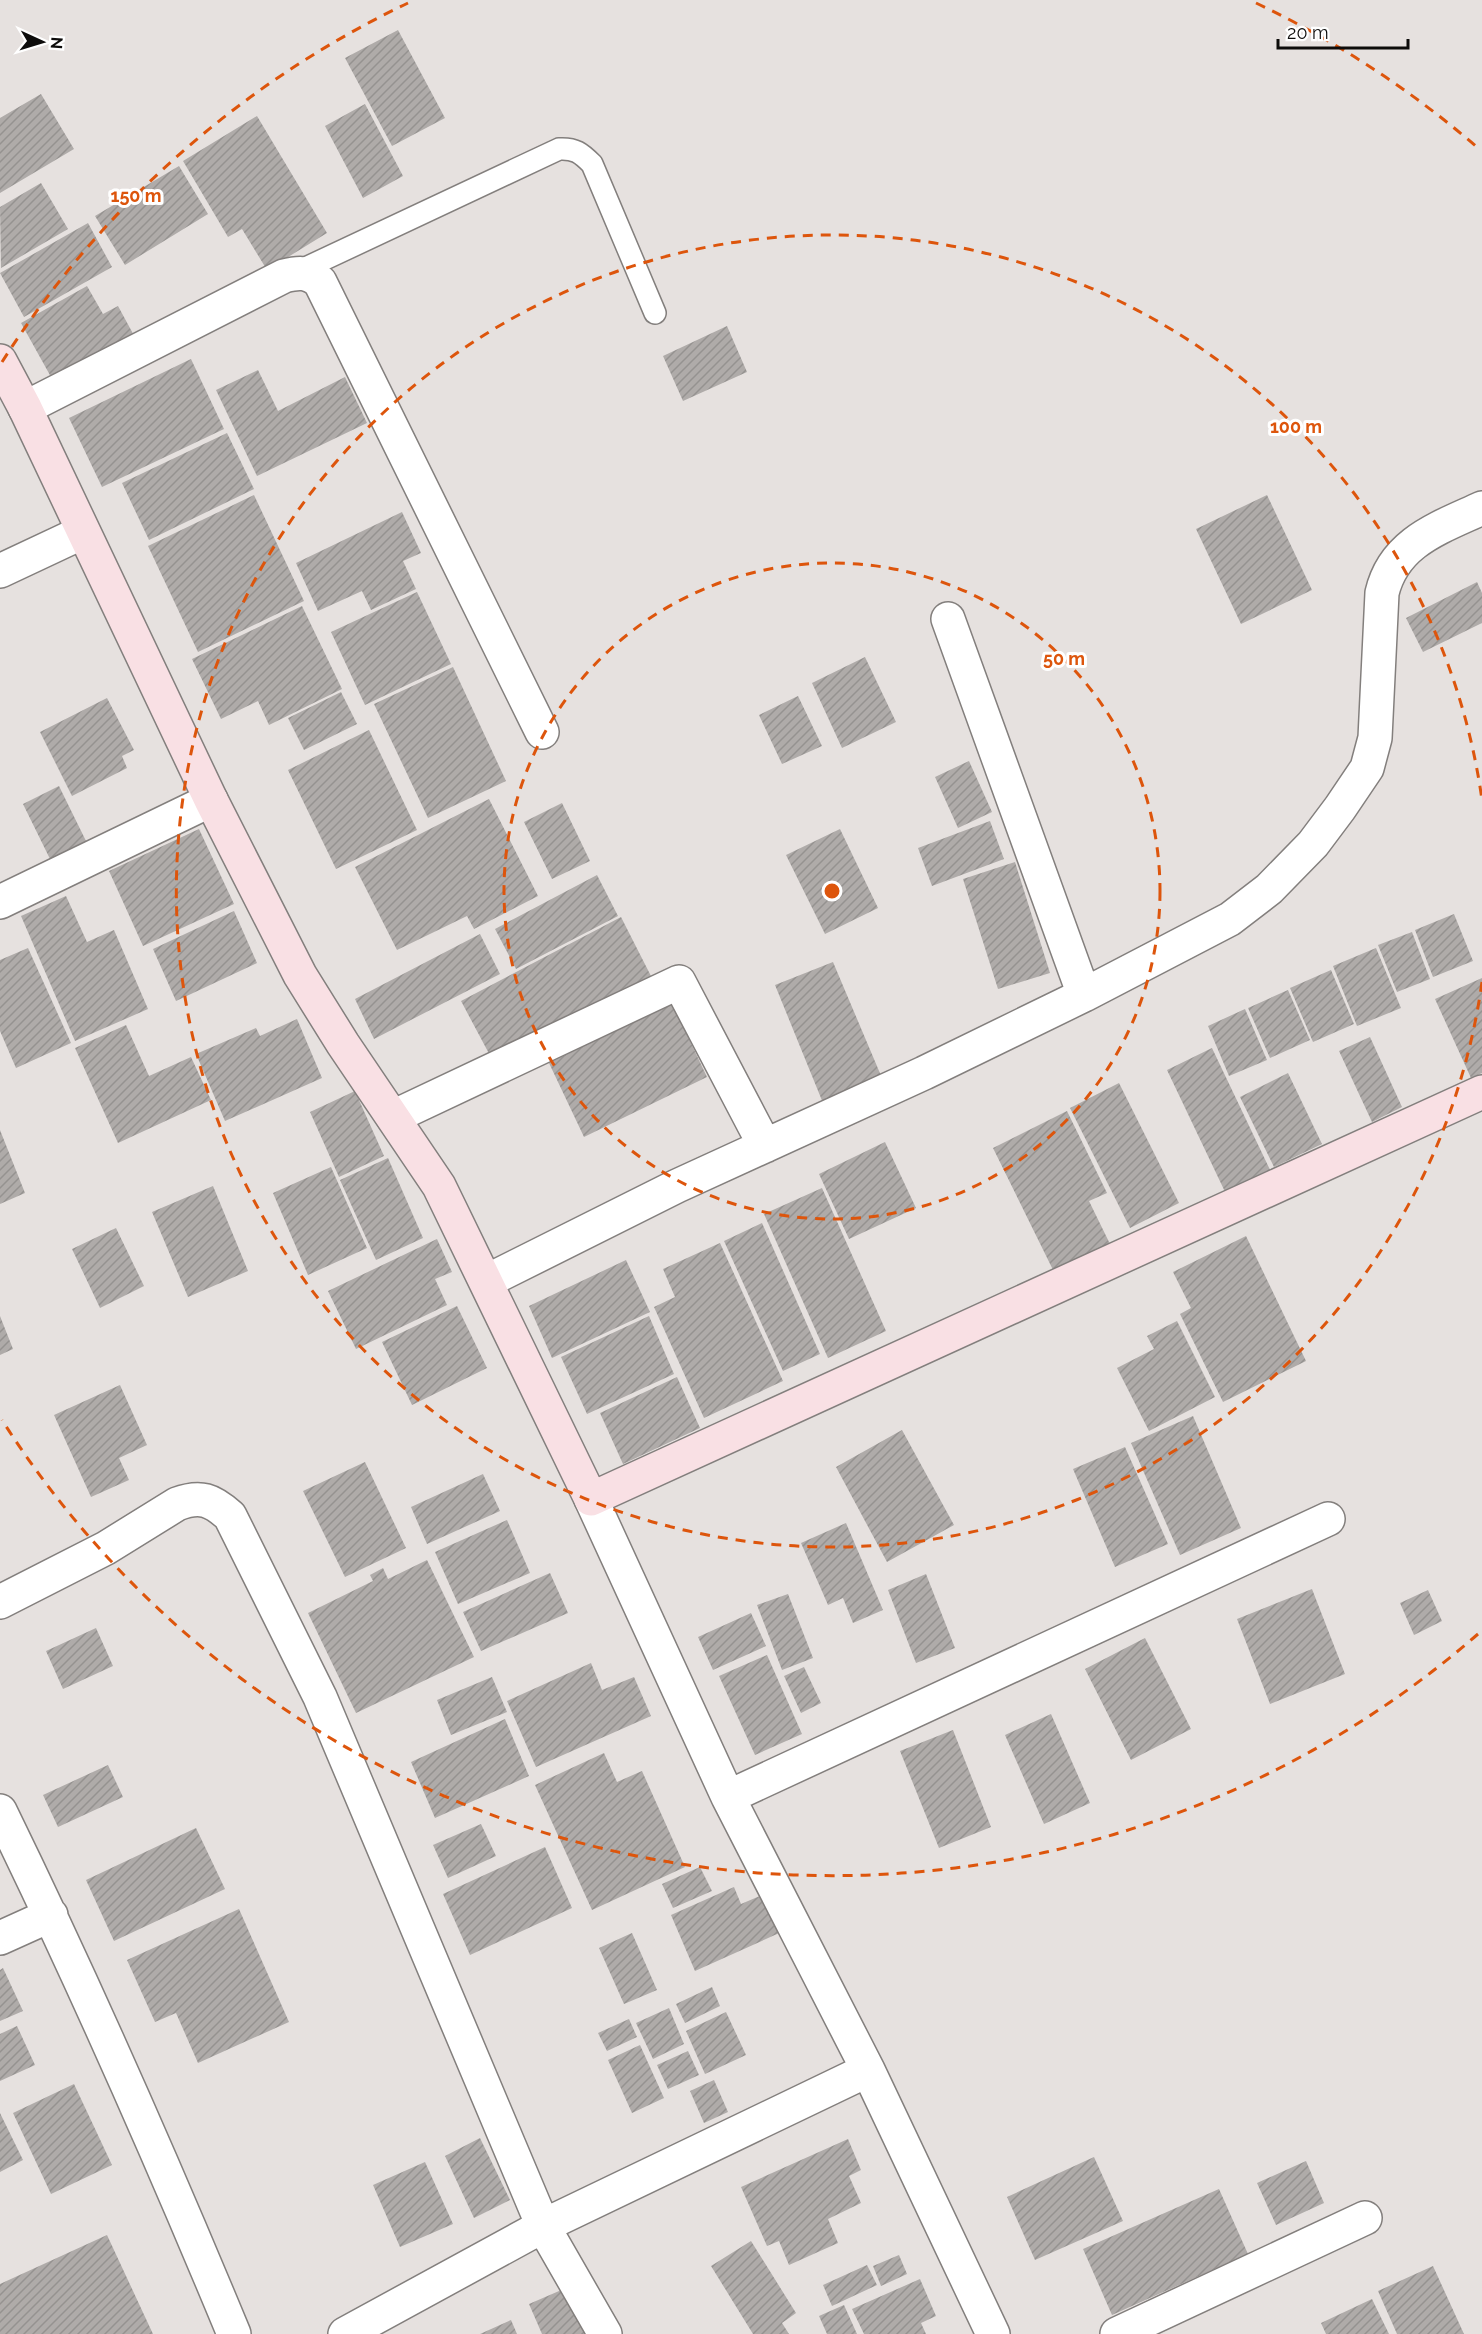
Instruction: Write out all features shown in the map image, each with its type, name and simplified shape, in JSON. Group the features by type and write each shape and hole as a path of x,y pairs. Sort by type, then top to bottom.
{"street":[{"path":"25,408 284,276 311,275 320,282 542,732"},
{"path":"0,361 25,408 211,800 300,975 343,1044 439,1186 487,1281 591,1499 728,1797 868,2070 993,2334"},
{"path":"487,1281 677,1186 924,1073 1084,995 1230,919 1269,889 1312,844 1341,808 1367,768 1375,738 1382,593 1386,576 1402,554 1423,536 1482,508"},
{"path":"0,570 83,532"},
{"path":"948,619 1084,995"},
{"path":"0,902 211,800"},
{"path":"393,1118 679,982 765,1146"},
{"path":"591,1499 1482,1092"},
{"path":"0,1602 106,1548 177,1504 200,1499 215,1502 230,1516 320,1697 543,2226 605,2334"},
{"path":"728,1797 1328,1519"},
{"path":"0,1811 51,1915 163,2164 234,2334"},
{"path":"0,1938 51,1915"},
{"path":"345,2334 543,2226 868,2070"},
{"path":"1117,2334 1365,2218"}],"lane":[{"path":"295,274 559,149 570,149 580,152 592,164 655,313"}],"building":[{"path":"398,30 445,118 392,146 345,58"},
{"path":"41,94 74,149 0,193 0,118"},
{"path":"365,104 403,176 363,198 325,126"},
{"path":"257,116 327,233 267,270 242,229 228,237 183,161"},
{"path":"179,166 208,214 125,265 95,216"},
{"path":"41,183 68,229 1,268 0,207"},
{"path":"88,223 112,267 24,317 0,273"},
{"path":"87,286 103,314 118,306 137,341 56,386 21,323"},
{"path":"727,326 747,372 683,401 663,356"},
{"path":"191,359 224,429 102,487 69,418"},
{"path":"258,370 278,411 345,377 367,423 257,476 216,390"},
{"path":"227,433 254,489 149,540 122,483"},
{"path":"254,495 304,601 198,652 148,546"},
{"path":"1267,495 1312,590 1241,624 1196,529"},
{"path":"402,512 421,553 403,561 416,589 371,610 362,591 318,611 296,563"},
{"path":"1477,582 1482,593 1482,623 1423,652 1406,618"},
{"path":"417,592 451,664 365,705 331,632"},
{"path":"302,606 342,689 269,725 258,701 221,719 192,659"},
{"path":"865,657 896,722 842,748 812,683"},
{"path":"453,667 506,781 428,818 374,704"},
{"path":"341,692 357,724 304,750 288,718"},
{"path":"798,696 822,746 782,764 759,715"},
{"path":"107,698 134,750 122,756 127,768 72,796 40,732"},
{"path":"369,730 417,830 336,869 288,770"},
{"path":"969,761 992,812 958,828 935,777"},
{"path":"59,786 86,841 50,859 23,804"},
{"path":"489,799 538,896 474,929 467,916 397,950 355,867"},
{"path":"562,803 590,861 552,879 524,822"},
{"path":"990,821 1004,859 932,886 918,848"},
{"path":"199,829 234,904 143,946 109,871"},
{"path":"840,829 878,908 825,934 786,855"},
{"path":"1015,862 1050,973 998,989 963,879"},
{"path":"597,875 618,916 516,969 495,929"},
{"path":"66,896 87,942 114,930 148,1009 75,1041 21,916"},
{"path":"234,911 257,963 176,1001 153,949"},
{"path":"1454,914 1473,961 1433,977 1415,930"},
{"path":"621,917 653,980 494,1063 461,1001"},
{"path":"1412,932 1430,979 1397,992 1378,945"},
{"path":"480,934 500,974 374,1039 355,999"},
{"path":"28,948 71,1043 16,1068 0,1031 0,960"},
{"path":"1376,948 1401,1008 1357,1026 1333,966"},
{"path":"833,962 882,1078 823,1103 775,985"},
{"path":"1331,970 1354,1024 1313,1042 1290,988"},
{"path":"1482,978 1482,1073 1471,1078 1435,999"},
{"path":"1288,990 1310,1040 1270,1058 1248,1008"},
{"path":"672,1003 707,1077 584,1137 549,1063"},
{"path":"1245,1009 1267,1060 1229,1076 1208,1026"},
{"path":"297,1019 322,1078 225,1121 196,1054 256,1028 260,1036"},
{"path":"126,1025 149,1076 191,1057 211,1100 118,1143 75,1048"},
{"path":"1370,1037 1402,1107 1372,1122 1339,1051"},
{"path":"1212,1048 1272,1174 1227,1196 1167,1070"},
{"path":"1288,1073 1322,1144 1274,1167 1240,1097"},
{"path":"1119,1083 1179,1203 1130,1228 1070,1108"},
{"path":"355,1091 384,1156 339,1177 310,1112"},
{"path":"1067,1111 1107,1193 1089,1201 1110,1244 1054,1272 993,1148"},
{"path":"0,1130 25,1193 0,1204"},
{"path":"885,1142 916,1208 849,1239 819,1174"},
{"path":"388,1158 423,1238 376,1260 340,1180"},
{"path":"331,1167 367,1248 308,1275 273,1193"},
{"path":"213,1186 248,1271 188,1297 152,1212"},
{"path":"822,1188 886,1331 828,1358 764,1214"},
{"path":"762,1223 820,1354 783,1371 724,1241"},
{"path":"116,1228 144,1286 100,1308 72,1249"},
{"path":"1246,1236 1306,1361 1223,1402 1180,1314 1191,1308 1173,1272"},
{"path":"437,1239 452,1272 435,1279 447,1305 356,1349 328,1291"},
{"path":"720,1243 783,1381 704,1418 654,1307 675,1297 663,1269"},
{"path":"626,1260 650,1312 552,1358 529,1306"},
{"path":"457,1306 487,1368 412,1405 382,1342"},
{"path":"0,1316 13,1349 0,1355"},
{"path":"649,1316 674,1374 587,1414 561,1357"},
{"path":"1177,1321 1215,1397 1149,1431 1117,1368 1154,1349 1147,1336"},
{"path":"677,1377 700,1428 623,1464 600,1413"},
{"path":"120,1385 147,1445 119,1458 129,1480 91,1497 54,1415"},
{"path":"1193,1416 1241,1528 1180,1555 1131,1443"},
{"path":"902,1430 954,1525 887,1562 836,1467"},
{"path":"1125,1447 1168,1544 1115,1567 1073,1469"},
{"path":"365,1462 406,1548 345,1577 303,1491"},
{"path":"483,1474 500,1511 427,1544 411,1507"},
{"path":"507,1520 530,1573 458,1604 435,1552"},
{"path":"846,1523 883,1610 853,1623 843,1598 828,1605 801,1543"},
{"path":"427,1560 474,1657 356,1713 308,1613 373,1581 370,1575 383,1568 388,1579"},
{"path":"550,1573 568,1613 481,1651 463,1612"},
{"path":"926,1574 955,1648 916,1663 888,1590"},
{"path":"1312,1589 1345,1674 1270,1704 1237,1619"},
{"path":"1428,1590 1442,1621 1414,1635 1400,1603"},
{"path":"788,1594 813,1658 782,1670 757,1605"},
{"path":"751,1613 766,1646 713,1670 698,1637"},
{"path":"96,1628 113,1666 63,1689 46,1651"},
{"path":"1145,1638 1191,1729 1131,1760 1085,1669"},
{"path":"767,1655 802,1734 755,1755 719,1676"},
{"path":"591,1663 602,1690 634,1677 651,1716 536,1767 507,1701"},
{"path":"804,1667 821,1703 801,1713 784,1676"},
{"path":"492,1677 507,1712 451,1735 437,1700"},
{"path":"1051,1714 1090,1803 1044,1824 1005,1735"},
{"path":"505,1719 529,1776 435,1818 411,1762"},
{"path":"953,1730 991,1827 939,1848 900,1751"},
{"path":"604,1753 617,1782 642,1771 685,1867 592,1910 535,1785"},
{"path":"108,1765 123,1797 58,1827 43,1795"},
{"path":"481,1824 496,1856 448,1878 433,1845"},
{"path":"196,1828 225,1889 114,1941 86,1880"},
{"path":"545,1847 572,1908 470,1955 443,1894"},
{"path":"700,1867 712,1891 673,1908 662,1884"},
{"path":"734,1887 741,1904 769,1892 786,1930 695,1971 671,1915"},
{"path":"239,1909 289,2022 198,2063 176,2013 155,2022 127,1960"},
{"path":"632,1933 657,1990 624,2004 599,1948"},
{"path":"3,1968 23,2011 0,2021 0,1970"},
{"path":"712,1987 720,2006 685,2023 676,2004"},
{"path":"669,2008 684,2044 653,2059 636,2023"},
{"path":"726,2012 746,2055 705,2074 686,2031"},
{"path":"629,2019 637,2037 607,2051 598,2033"},
{"path":"17,2026 35,2065 0,2081 0,2034"},
{"path":"640,2045 664,2098 632,2113 608,2060"},
{"path":"688,2051 699,2075 668,2089 657,2065"},
{"path":"714,2080 728,2112 704,2123 690,2091"},
{"path":"74,2084 112,2165 51,2194 13,2113"},
{"path":"0,2113 23,2160 0,2172"},
{"path":"480,2138 510,2200 474,2218 445,2156"},
{"path":"848,2139 861,2170 849,2176 861,2203 828,2219 838,2243 789,2265 779,2241 767,2246 741,2187"},
{"path":"1094,2157 1123,2221 1035,2260 1007,2197"},
{"path":"1306,2161 1324,2203 1276,2225 1257,2183"},
{"path":"425,2162 453,2224 400,2247 373,2185"},
{"path":"1219,2189 1248,2254 1112,2315 1083,2249"},
{"path":"107,2235 153,2334 0,2334 0,2284"},
{"path":"751,2241 796,2313 782,2323 789,2334 753,2334 711,2266"},
{"path":"899,2255 907,2274 881,2286 873,2266"},
{"path":"867,2265 877,2285 832,2306 823,2285"},
{"path":"1433,2266 1464,2334 1397,2334 1378,2291"},
{"path":"920,2279 936,2316 921,2323 926,2334 864,2334 852,2309"},
{"path":"566,2288 587,2334 542,2334 529,2304"},
{"path":"1372,2299 1389,2334 1326,2334 1321,2323"},
{"path":"844,2305 857,2334 827,2334 819,2316"},
{"path":"511,2320 517,2334 480,2334"}]}
